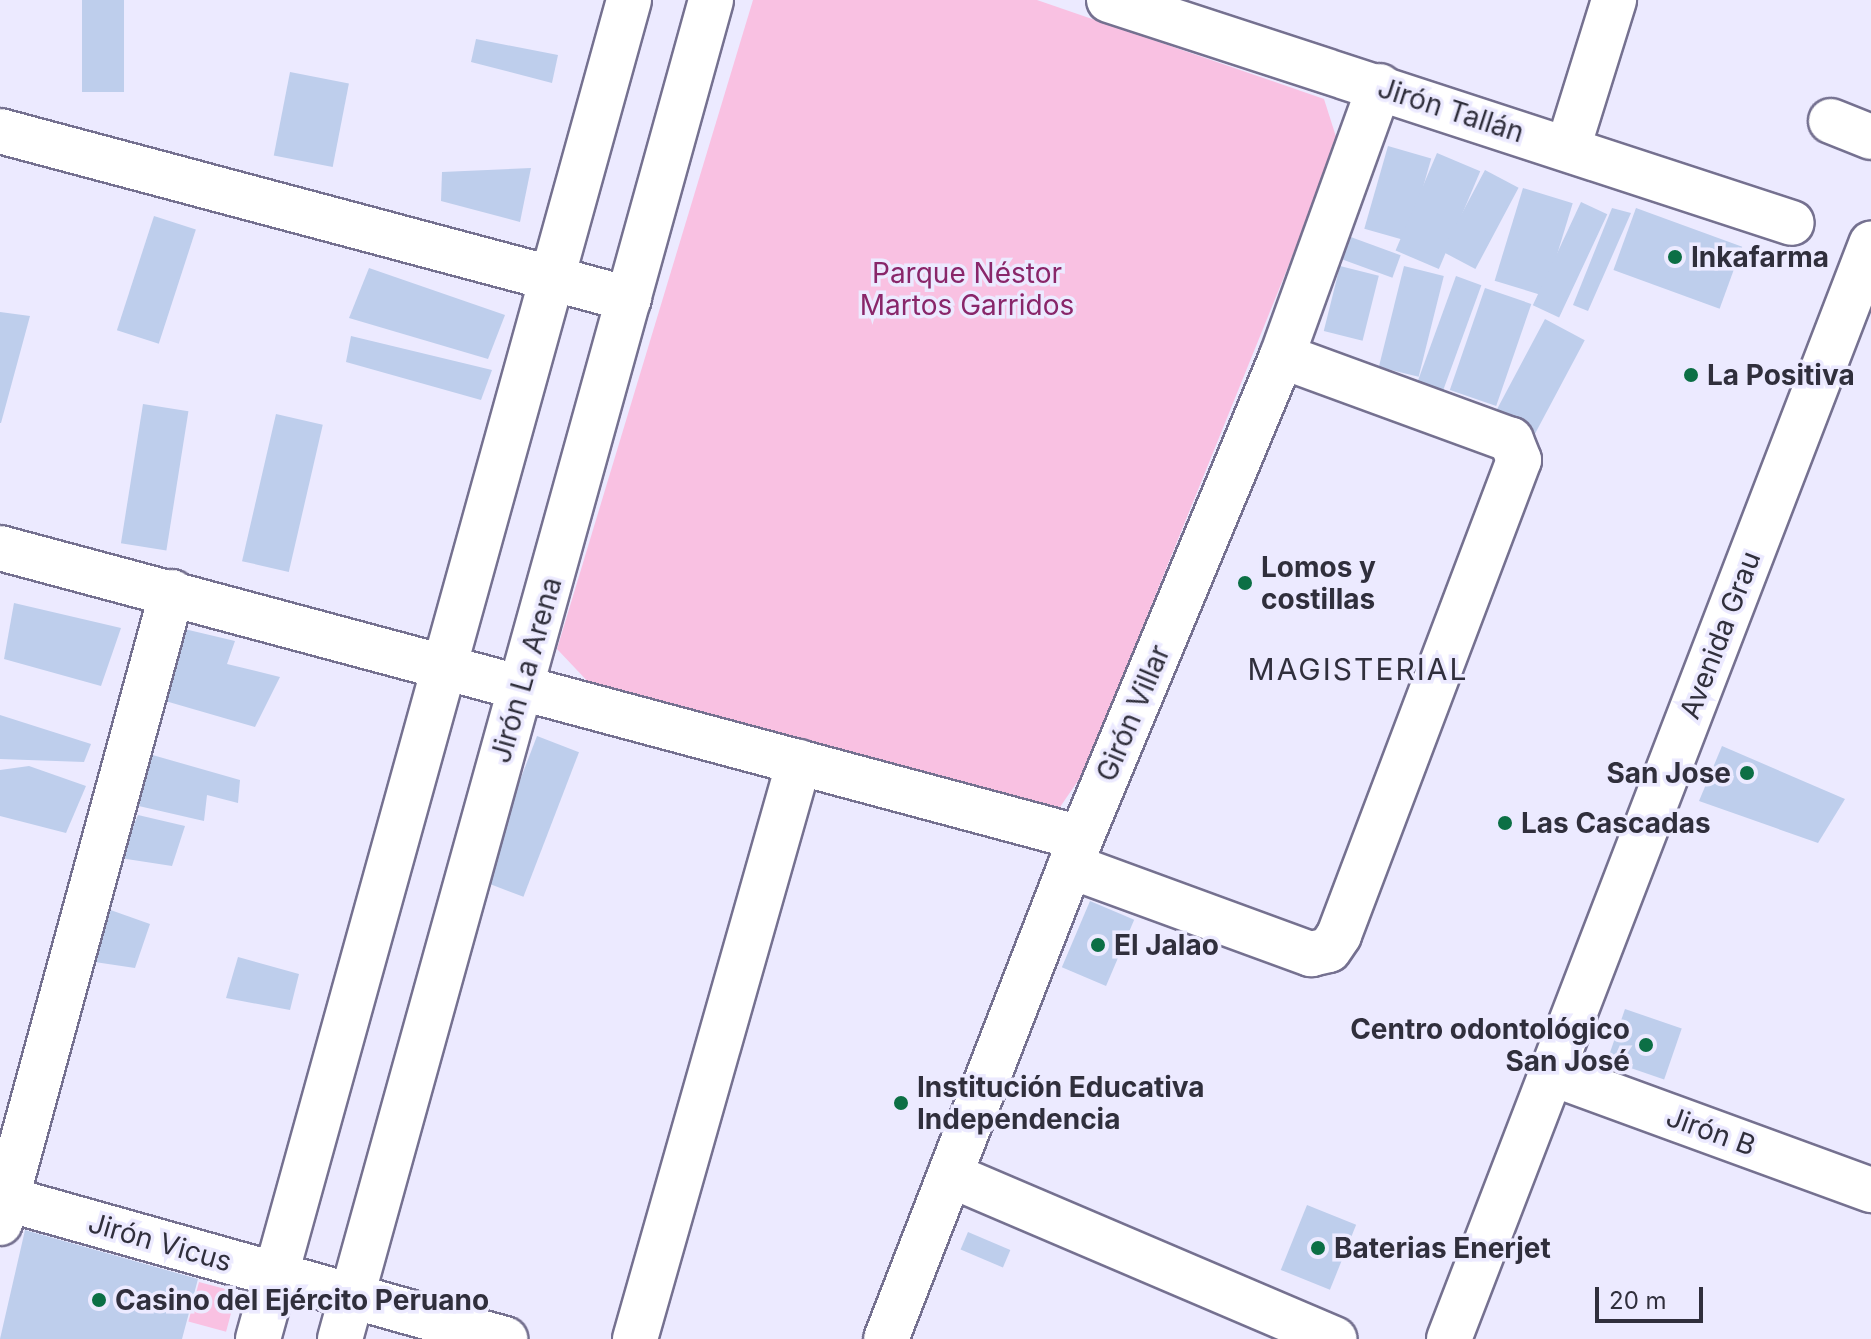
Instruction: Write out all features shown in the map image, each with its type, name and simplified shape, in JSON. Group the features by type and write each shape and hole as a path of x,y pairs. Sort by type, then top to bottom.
{"street":[{"path":"258,1339 444,665 556,279 629,0"},
{"name":"Jirón La Arena","path":"340,1339 711,0"},
{"name":"Jirón Tallán","path":"1109,0 1792,223"},
{"path":"1568,148 1614,0"},
{"name":"Girón Villar","path":"886,1339 1076,852 1282,356 1380,86"},
{"path":"1831,121 1871,137"},
{"path":"0,131 629,299"},
{"name":"Avenida Grau","path":"1449,1339 1871,244"},
{"path":"0,548 522,685 799,762 1076,852 1311,954 1329,950 1339,935 1519,460 1511,440 1282,356"},
{"path":"2,1206 172,592"},
{"path":"635,1339 799,762"},
{"name":"Jirón B","path":"1551,1073 1871,1190"},
{"path":"950,1175 1335,1339"},
{"name":"Jirón Vicus","path":"2,1206 274,1274 505,1339"}],"green space":[{"name":"Parque Néstor Martos Garridos","path":"753,0 1037,0 1324,99 1338,143 1084,772 1058,810 593,687 557,649"},
{"path":"199,1282 237,1292 226,1332 188,1322"}],"building":[{"path":"82,0 124,0 124,92 82,92"},
{"path":"476,39 558,55 552,83 471,62"},
{"path":"290,72 349,83 333,167 274,155"},
{"path":"1388,146 1431,158 1408,241 1364,229"},
{"path":"1437,153 1480,171 1439,269 1396,251"},
{"path":"531,168 520,222 441,201 442,172"},
{"path":"1485,170 1519,188 1475,269 1442,251"},
{"path":"1523,188 1573,203 1544,296 1495,281"},
{"path":"1581,202 1607,214 1559,318 1533,305"},
{"path":"1612,208 1631,213 1588,311 1573,305"},
{"name":"Inkafarma","path":"1636,208 1742,247 1720,309 1613,270"},
{"path":"154,216 196,230 159,344 117,330"},
{"path":"1348,236 1401,255 1392,278 1340,259"},
{"path":"1340,266 1379,276 1363,341 1324,331"},
{"path":"1404,266 1444,276 1419,377 1379,367"},
{"path":"369,268 505,315 488,359 349,318"},
{"path":"1456,276 1481,285 1443,391 1417,382"},
{"path":"1485,288 1531,304 1496,406 1450,390"},
{"path":"0,312 30,316 1,423 0,423"},
{"path":"1545,319 1585,340 1532,440 1492,419"},
{"path":"351,336 492,370 481,400 346,362"},
{"path":"143,404 188,411 166,550 121,543"},
{"path":"276,414 323,425 289,572 242,561"},
{"path":"14,603 121,628 101,686 4,659"},
{"path":"176,627 235,641 227,664 280,677 255,727 155,698"},
{"path":"0,715 91,744 84,762 0,759"},
{"path":"537,736 579,752 523,897 481,881"},
{"name":"San Jose","path":"1722,746 1845,799 1818,843 1699,801"},
{"path":"149,754 240,780 238,803 207,795 204,821 130,804"},
{"path":"29,766 86,786 66,833 0,816 0,770"},
{"path":"138,815 185,826 172,866 120,858"},
{"name":"El Jalao","path":"1090,901 1134,920 1106,986 1062,967"},
{"path":"102,907 150,924 135,968 88,961"},
{"path":"238,957 299,974 290,1010 226,998"},
{"name":"Centro odontológico San José","path":"1625,1009 1682,1029 1664,1080 1607,1060"},
{"name":"Baterias Enerjet","path":"1307,1205 1356,1225 1330,1290 1281,1270"},
{"name":"Casino del Ejército Peruano","path":"25,1230 198,1279 182,1339 0,1339"},
{"path":"968,1232 1010,1250 1003,1267 961,1249"}],"place":[{"name":"Inkafarma","path":"1675,257"},
{"name":"La Positiva","path":"1691,375"},
{"name":"Lomos y costillas","path":"1245,583"},
{"name":"San Jose","path":"1747,773"},
{"name":"Las Cascadas","path":"1505,823"},
{"name":"El Jalao","path":"1098,945"},
{"name":"Centro odontológico San José","path":"1646,1045"},
{"name":"Institución Educativa Independencia","path":"901,1103"},
{"name":"Baterias Enerjet","path":"1318,1248"},
{"name":"Casino del Ejército Peruano","path":"99,1300"}],"district":[{"name":"MAGISTERIAL","path":"1358,669"}]}
